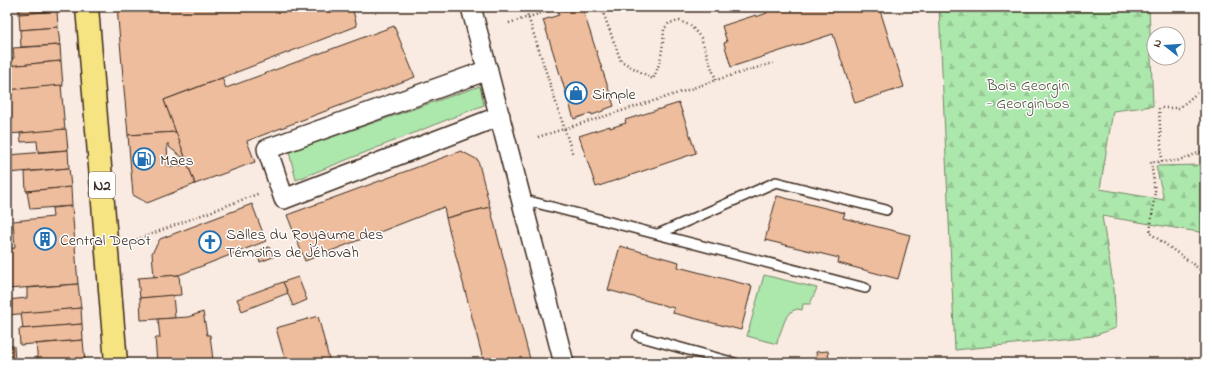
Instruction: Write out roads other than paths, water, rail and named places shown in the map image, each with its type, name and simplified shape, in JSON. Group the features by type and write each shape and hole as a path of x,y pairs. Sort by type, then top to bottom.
{"main road":[{"name":"N2","path":"87,7 116,363"}],"street":[{"path":"471,7 564,363"},
{"path":"488,70 267,149 284,200 500,116"}],"lane":[{"path":"658,234 776,182 886,210"},
{"path":"521,199 865,288"},
{"path":"638,336 735,363"}],"place":[{"name":"Simple","path":"576,93"},
{"name":"Maes","path":"144,159"},
{"name":"Central Depot","path":"45,239"},
{"name":"Salles du Royaume des Témoins de Jéhovah","path":"210,242"}],"park label":[{"name":"Bois Georgin - Georginbos","path":"1028,93"}]}
